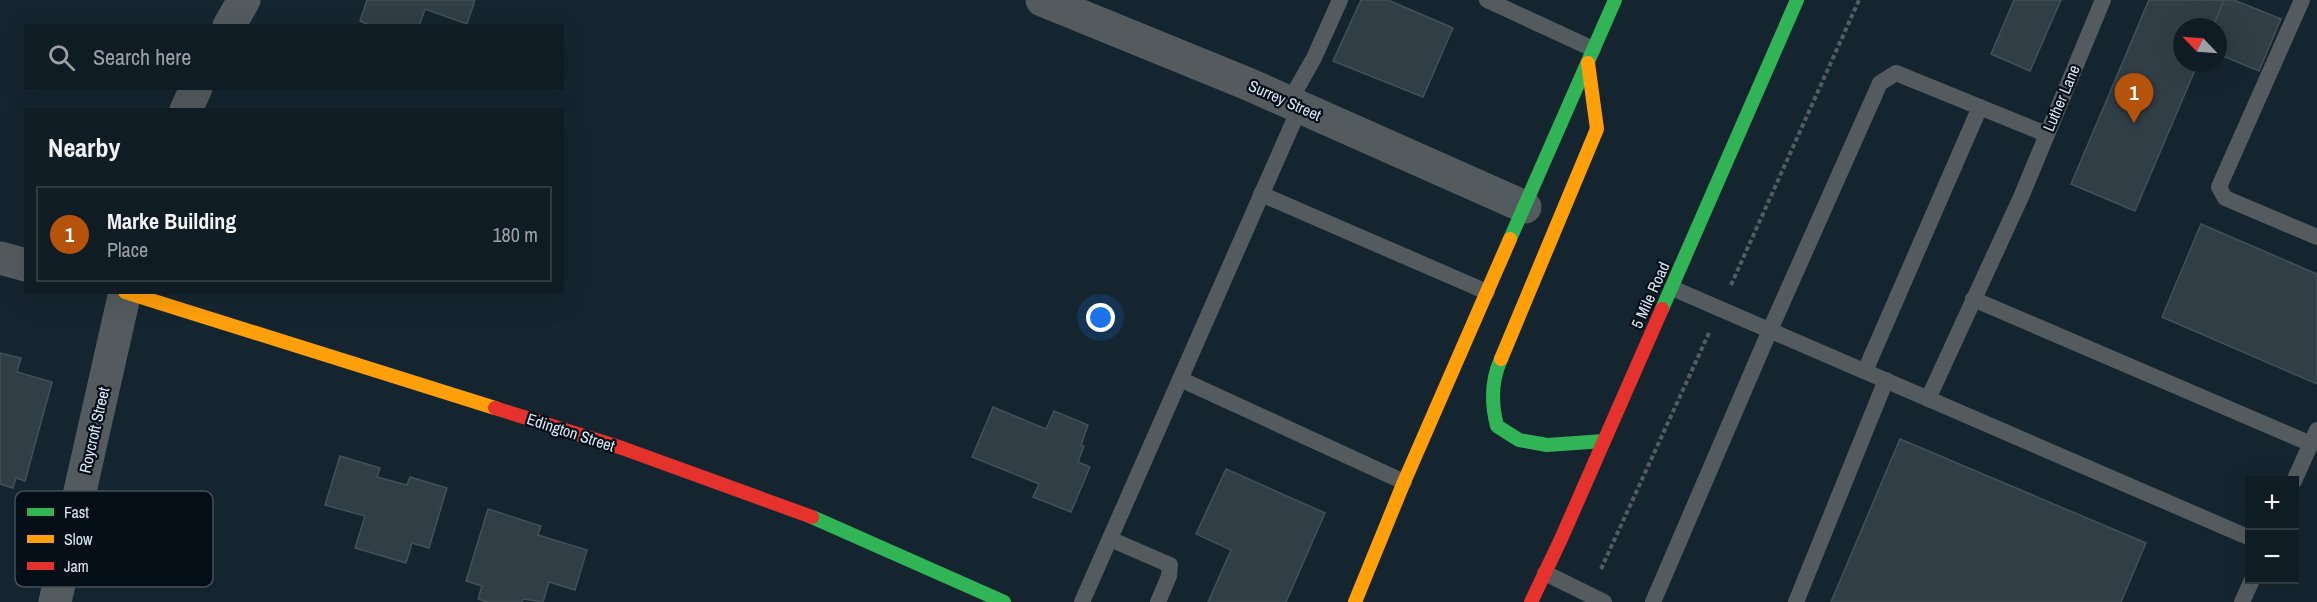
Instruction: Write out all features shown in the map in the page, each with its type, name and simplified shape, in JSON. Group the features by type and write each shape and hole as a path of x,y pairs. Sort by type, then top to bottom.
{"main road":[{"path":"1355,602 1404,482 1615,0"},
{"name":"5 Mile Road","path":"1531,602 1672,288 1797,0"},
{"path":"1591,55 1597,129 1497,367 1491,404 1497,426 1519,440 1547,445 1604,441"},
{"name":"Edington Street","path":"131,294 622,448 785,506 1004,602"}],"street":[{"path":"230,24 244,0"},
{"name":"Surrey Street","path":"1042,0 1294,104 1525,207"},
{"path":"187,108 195,90"},
{"path":"0,258 24,264"},
{"name":"Roycroft Street","path":"80,491 125,294"},
{"name":"Roycroft Street","path":"55,602 58,587"}],"lane":[{"path":"1082,602 1262,194 1294,104 1340,0"},
{"path":"1486,0 1591,55"},
{"name":"Luther Lane","path":"1929,399 2020,197 2103,0"},
{"path":"2302,0 2219,187 2225,198 2317,237"},
{"path":"1653,602 1770,330 1880,83 1896,73 2046,134"},
{"path":"1865,371 1980,107"},
{"path":"1262,194 1487,292"},
{"path":"1672,288 2245,536"},
{"path":"1973,299 2314,437 2298,476"},
{"path":"1180,379 1404,482"},
{"path":"1796,602 1886,380"},
{"path":"1110,539 1170,565 1169,576 1158,602"},
{"path":"1545,573 1604,602"},
{"path":"2242,602 2250,584"}],"building":[{"path":"367,0 475,0 467,24 425,9 420,24 367,24 360,21"},
{"path":"1361,0 1388,0 1453,28 1423,97 1333,61"},
{"path":"2014,0 2061,0 2030,71 1991,54"},
{"path":"2149,0 2224,0 2217,18 2173,18 2173,72 2194,72 2135,211 2071,184"},
{"path":"2224,0 2234,0 2281,19 2259,71 2227,58 2227,18 2217,18"},
{"path":"2201,224 2317,274 2317,384 2162,317"},
{"path":"0,353 21,358 17,372 52,382 25,481 16,478 13,488 0,484"},
{"path":"993,407 1046,429 1054,411 1088,425 1078,462 1090,467 1071,512 1033,497 1039,484 972,457"},
{"path":"1900,439 2146,543 2121,602 1831,602"},
{"path":"340,456 380,468 377,477 407,485 410,477 447,488 429,548 412,543 406,563 355,548 365,516 325,505"},
{"path":"1226,469 1325,513 1286,602 1208,602 1231,550 1196,534"},
{"path":"488,509 541,526 538,535 587,550 575,590 549,582 543,602 523,599 522,602 488,602 478,599 482,586 466,581"}],"traffic: fast":[{"path":"1510,239 1615,0"},
{"path":"1662,309 1797,0"},
{"path":"1501,359 1495,376 1493,392 1497,426 1519,440 1547,445 1604,441"},
{"path":"812,517 1004,602"}],"traffic: slow":[{"path":"1501,359 1597,129 1588,63"},
{"path":"1355,602 1404,482 1510,239"},
{"path":"131,294 495,408"}],"traffic: jam":[{"path":"1531,602 1662,309"},
{"path":"495,408 622,448 812,517"}],"place":[{"name":"Marke Building","path":"2134,123"}]}
